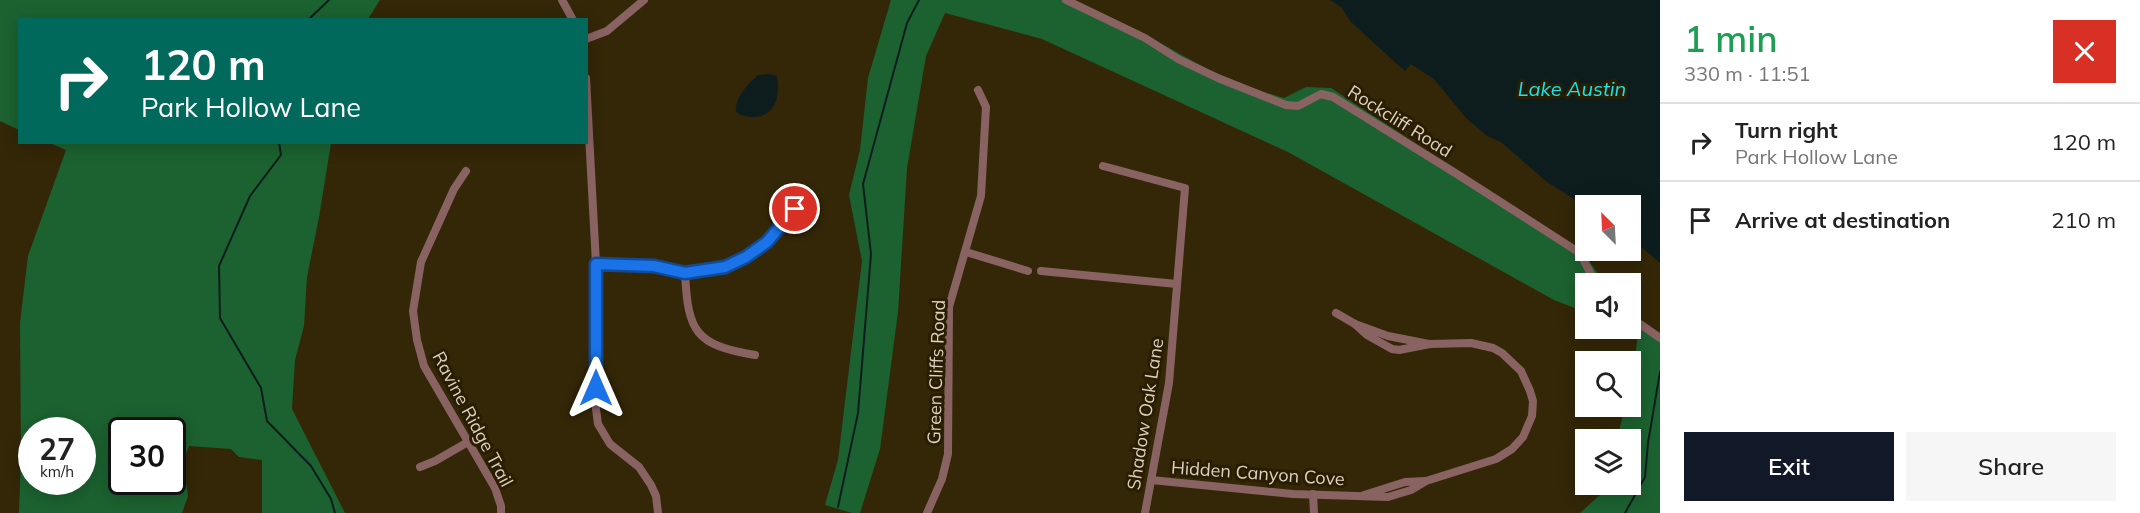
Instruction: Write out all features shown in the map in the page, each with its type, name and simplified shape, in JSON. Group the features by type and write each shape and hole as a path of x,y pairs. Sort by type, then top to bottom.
{"street":[{"path":"562,0 572,18"},
{"path":"588,38 607,31 644,0"},
{"name":"Rockcliff Road","path":"1066,0 1145,38 1178,59 1209,74 1286,105 1298,106 1321,94 1333,97 1580,253 1590,273"},
{"name":"Green Cliffs Road","path":"927,513 942,479 948,454 949,307 981,195 986,107 978,90"},
{"path":"588,115 596,264 596,409 598,424 610,444 639,467 656,496 658,513"},
{"name":"Shadow Oak Lane","path":"1103,166 1185,188 1169,383 1145,513"},
{"name":"Ravine Ridge Trail","path":"465,171 454,189 421,262 413,311 424,366 495,488 501,513"},
{"path":"596,264 654,266 685,273 725,267 746,257 767,242 795,209"},
{"path":"966,252 1028,271"},
{"path":"1041,271 1177,284"},
{"path":"685,273 687,302 692,322 704,339 724,350 755,355"},
{"name":"Hidden Canyon Cove","path":"1151,480 1293,494 1362,495 1405,482 1426,481 1496,459 1512,449 1523,437 1529,426 1533,401 1521,371 1510,359 1493,348 1471,343 1430,344 1388,336 1355,324 1336,313"},
{"path":"1641,325 1660,338"},
{"path":"420,467 468,442"},
{"path":"1313,494 1314,513"}],"green space":[{"path":"0,0 380,0 369,18 18,18 18,130 0,121"},
{"path":"891,0 1073,0 1139,31 1207,69 1257,90 1284,98 1306,87 1331,88 1575,248 1575,261 1589,261 1598,273 1575,273 1575,308 1554,300 1288,152 1042,39 945,13 926,56 907,168 898,312 880,449 860,513 852,513 825,505 838,460 862,261 849,195 860,150 868,78"},
{"path":"52,144 331,144 307,277 304,326 295,360 292,409 345,513 262,513 262,460 239,457 231,449 189,446 186,454 186,417 108,417 108,495 186,495 186,482 188,496 182,513 19,513 20,495 96,495 96,417 21,417 20,323 28,256 66,150"},
{"path":"1641,320 1660,338 1660,513 1580,513 1600,495 1641,495 1641,429 1620,429 1622,417 1641,417 1641,351 1636,351 1637,339 1641,339"}],"water":[{"name":"Lake Austin","path":"1330,0 1660,0 1660,263 1641,247 1641,195 1575,195 1575,200 1547,182 1501,142 1487,136 1466,118 1434,79 1411,64 1405,71 1351,22 1341,7"},
{"path":"758,75 777,76 778,83 777,96 772,108 755,117 736,112 737,101 747,87"}],"waterway":[{"path":"310,18 329,0"},
{"path":"838,507 858,413 871,254 863,184 907,23 919,0"},
{"path":"279,144 281,155 250,196 219,266 220,318 261,388 267,421 311,466 331,499 335,513"},
{"path":"1625,513 1645,477 1648,443 1660,372"}],"route":[{"path":"596,388 596,264 654,266 685,273 725,267 746,257 767,242 795,209"}]}
